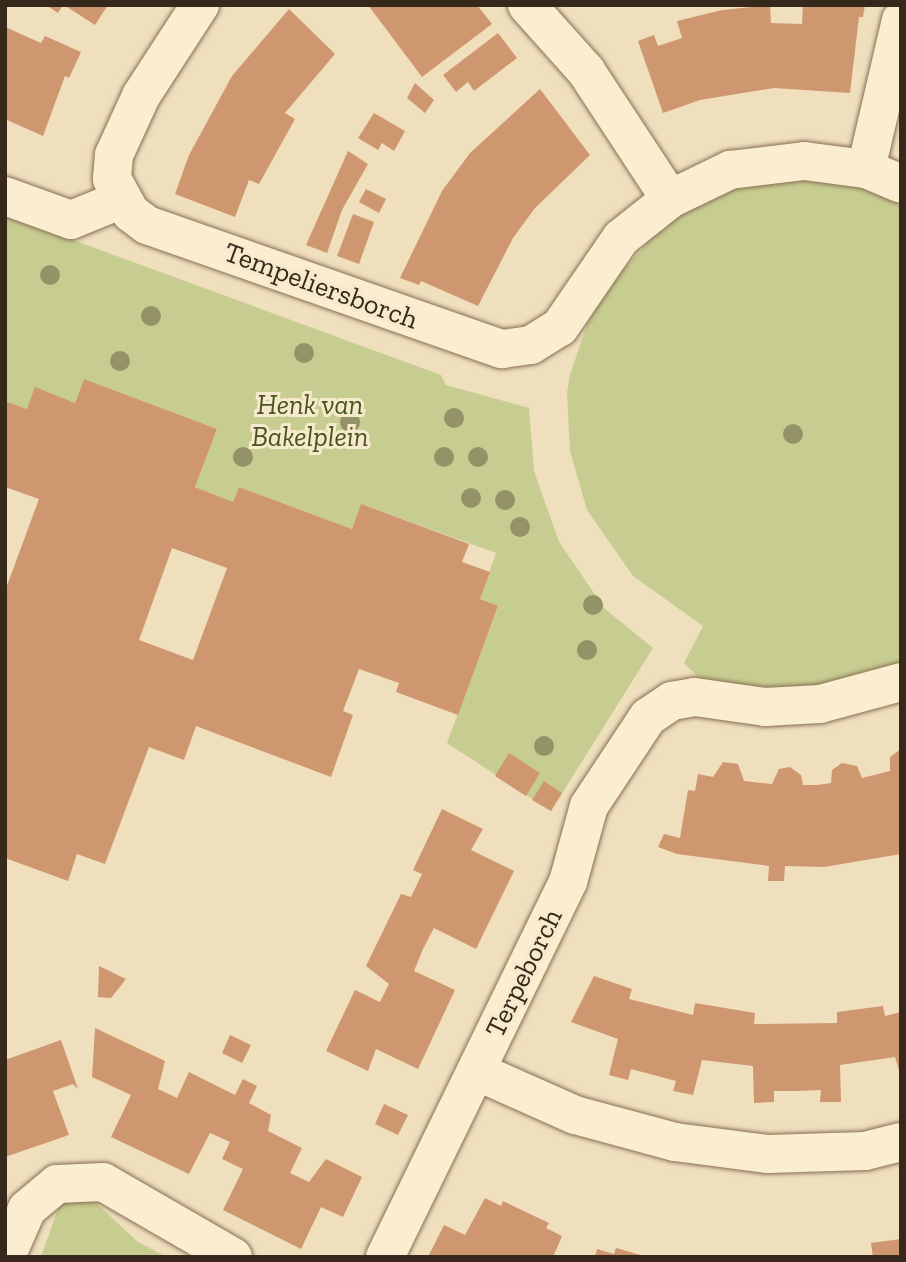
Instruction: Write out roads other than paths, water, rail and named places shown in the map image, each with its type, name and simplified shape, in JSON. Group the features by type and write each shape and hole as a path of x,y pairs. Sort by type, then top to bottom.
{"street":[{"path":"5,195 71,220 120,200 112,179 114,155 141,96 200,5"},
{"path":"527,5 586,71 670,199 730,170 804,161 866,169 901,184"},
{"path":"565,5 586,71"},
{"path":"866,169 901,20"},
{"name":"Tempeliersborch","path":"120,200 146,225 502,349 531,345 560,327 621,238 670,199"},
{"name":"Terpeborch","path":"385,1257 568,882 589,806 648,717 672,701 695,697 765,706 820,704 901,682"},
{"path":"476,1070 575,1115 675,1142 768,1154 865,1151 901,1142"},
{"path":"6,1257 27,1209 57,1184 103,1182 233,1257"}],"park label":[{"name":"Henk van Bakelplein","path":"310,421"}]}
